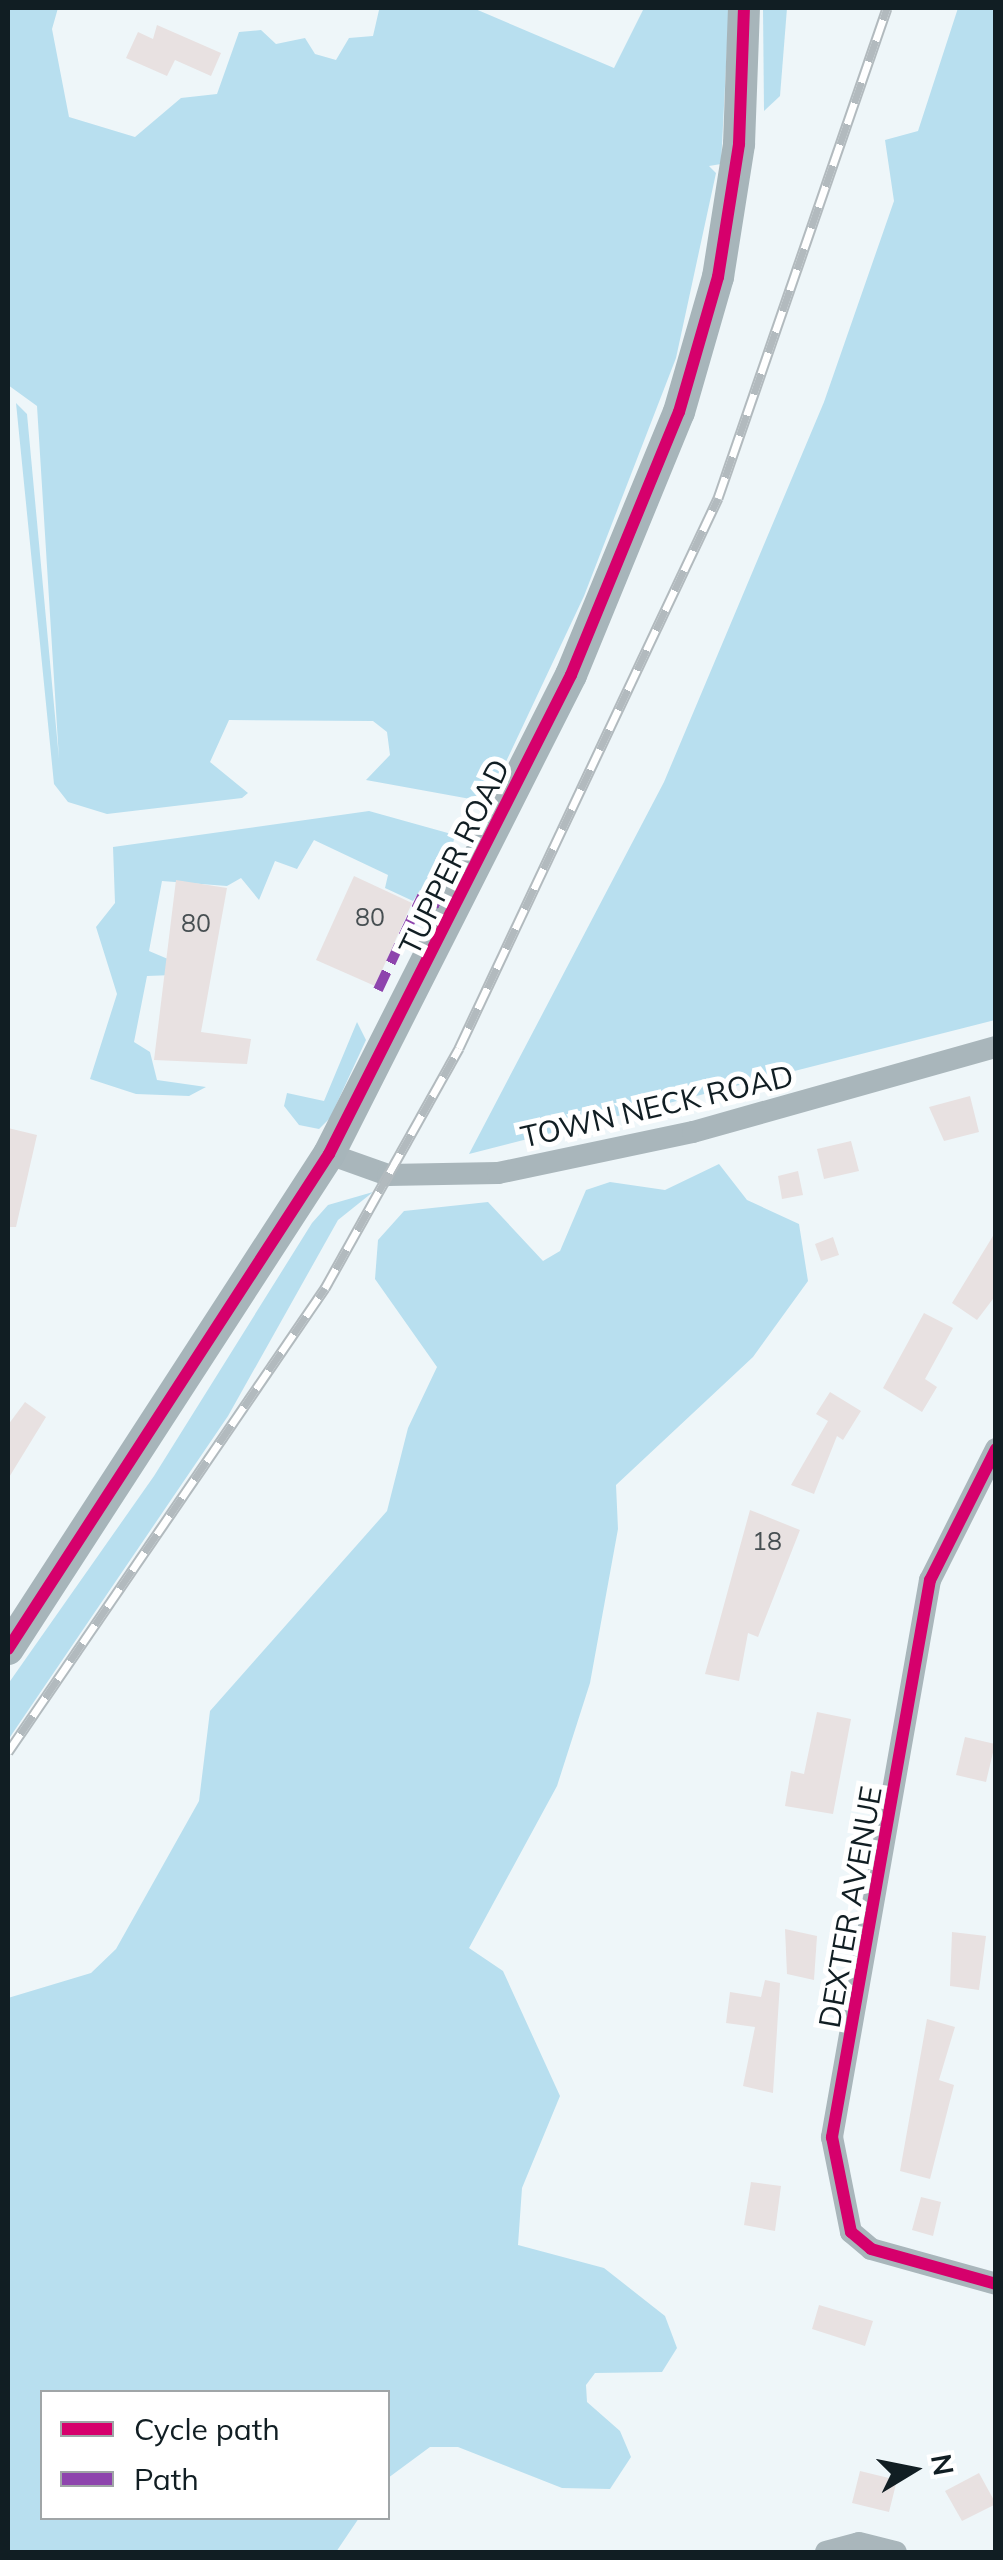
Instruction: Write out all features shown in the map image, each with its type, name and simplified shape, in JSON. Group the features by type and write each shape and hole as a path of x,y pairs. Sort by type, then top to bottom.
{"main road":[{"name":"TUPPER ROAD","path":"8,1649 329,1154 571,675 680,412 728,226 744,8"}],"street":[{"name":"TOWN NECK ROAD","path":"329,1154 388,1175 498,1173 693,1132 996,1047"},
{"name":"DEXTER AVENUE","path":"996,1449 930,1580 832,2137 851,2232 871,2249 996,2284"},
{"path":"826,2552 859,2543 896,2552"}],"shaded area":[{"path":"8,8 58,8 52,29 69,117 135,137 181,98 217,94 239,32 261,30 276,44 305,38 315,54 336,60 349,38 373,36 379,10 473,8 614,68 644,8 729,8 721,164 709,166 716,173 676,358 584,596 487,802 366,780 390,755 387,732 373,721 229,720 210,762 248,793 242,798 107,814 68,802 54,784 16,403 27,414 59,759 37,406 8,385"},
{"path":"763,8 787,8 780,96 764,111"},
{"path":"958,8 996,8 995,1020 469,1154 664,782 824,402 894,201 885,140 918,131"},
{"path":"369,811 455,835 440,897 420,890 413,901 385,888 388,875 314,840 297,869 275,861 259,900 241,878 227,886 162,881 149,951 175,962 173,975 147,976 134,1042 150,1052 157,1080 206,1087 189,1096 136,1094 90,1079 117,994 96,927 115,903 113,847"},
{"path":"357,1022 366,1040 330,1118 319,1129 299,1125 284,1106 287,1093 324,1101"},
{"path":"719,1164 747,1200 799,1224 808,1281 753,1357 616,1485 618,1529 590,1683 557,1786 469,1948 503,1971 560,2096 522,2188 518,2245 604,2268 665,2316 677,2348 662,2372 595,2373 586,2385 587,2402 620,2431 631,2457 610,2489 562,2488 458,2447 430,2447 390,2477 390,2390 40,2390 40,2520 358,2520 336,2552 8,2552 8,1998 91,1973 116,1949 199,1801 210,1711 387,1511 408,1428 437,1367 375,1279 378,1240 404,1211 488,1202 543,1261 560,1251 586,1190 610,1182 665,1190"},
{"path":"373,1192 338,1220 228,1416 8,1740 8,1684 154,1476 312,1223 328,1205"}],"building":[{"path":"157,25 221,53 211,76 175,60 167,76 126,58 138,32 153,39"},
{"path":"354,876 412,903 375,986 316,960"},
{"path":"176,880 227,888 201,1032 251,1039 247,1064 154,1060"},
{"path":"970,1096 979,1132 944,1141 929,1107"},
{"path":"8,1128 37,1135 16,1227 8,1227"},
{"path":"851,1141 859,1171 824,1179 817,1149"},
{"path":"798,1171 803,1195 782,1199 778,1176"},
{"path":"996,1231 996,1295 977,1320 952,1303"},
{"path":"833,1237 839,1255 821,1261 815,1244"},
{"path":"924,1313 953,1328 925,1379 937,1387 922,1412 883,1388"},
{"path":"830,1392 861,1411 843,1440 837,1436 814,1494 791,1485 828,1421 816,1414"},
{"path":"25,1402 46,1417 8,1479 8,1425"},
{"path":"750,1510 800,1530 758,1637 748,1633 739,1681 705,1674"},
{"path":"817,1712 851,1719 833,1814 785,1806 791,1771 804,1774"},
{"path":"965,1737 995,1744 986,1782 956,1775"},
{"path":"785,1929 817,1936 814,1980 787,1974"},
{"path":"952,1932 986,1936 979,1990 950,1986"},
{"path":"765,1980 780,1983 773,2093 743,2086 755,2027 726,2023 730,1992 761,1997"},
{"path":"927,2019 955,2027 939,2080 954,2085 930,2179 900,2171"},
{"path":"751,2182 781,2186 775,2231 744,2225"},
{"path":"921,2197 941,2202 933,2236 912,2230"},
{"path":"819,2305 873,2321 865,2346 812,2329"},
{"path":"860,2471 897,2480 889,2512 852,2503"},
{"path":"979,2473 996,2504 962,2521 945,2491"}],"railway":[{"path":"8,1752 325,1288 459,1048 718,498 887,8"}],"marked path":[{"path":"378,990 422,896 440,904"}],"cycle path":[{"path":"8,1649 329,1154 571,675 679,412 718,277 739,144 744,8"},
{"path":"996,1449 930,1580 832,2137 851,2232 871,2249 996,2284"}]}
